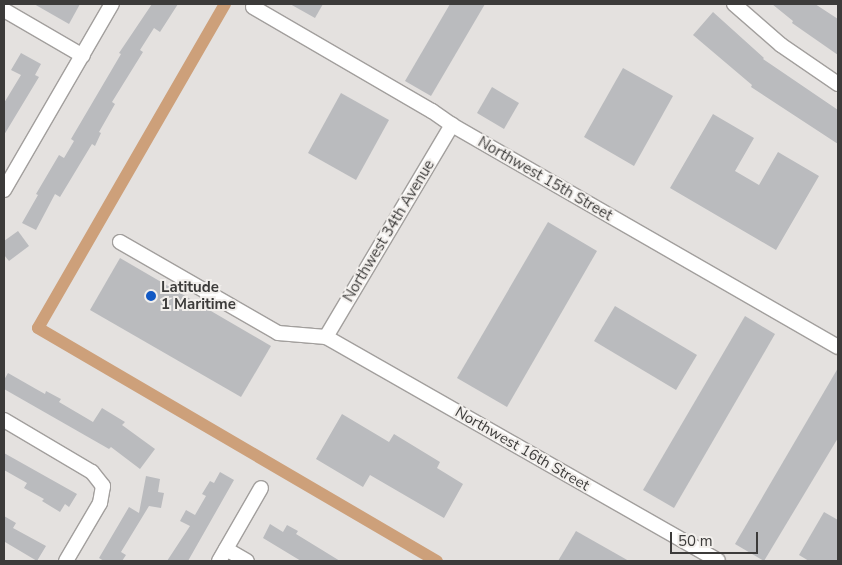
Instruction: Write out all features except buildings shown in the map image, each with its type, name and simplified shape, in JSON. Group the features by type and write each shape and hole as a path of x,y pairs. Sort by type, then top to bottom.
{"street":[{"path":"4,190 112,4"},
{"path":"734,4 781,45 838,84"},
{"name":"Northwest 15th Street","path":"253,7 432,111 452,126 838,347"},
{"path":"4,10 83,56"},
{"name":"Northwest 34th Avenue","path":"326,337 452,126"},
{"path":"120,242 278,333 326,337"},
{"name":"Northwest 16th Street","path":"326,337 718,561"},
{"path":"4,420 92,472 103,486 100,503 66,561"},
{"path":"247,561 222,555 261,488"}],"waterway":[{"path":"225,4 38,328 437,561"}],"place":[{"name":"Latitude 1 Maritime","path":"151,296"}]}
